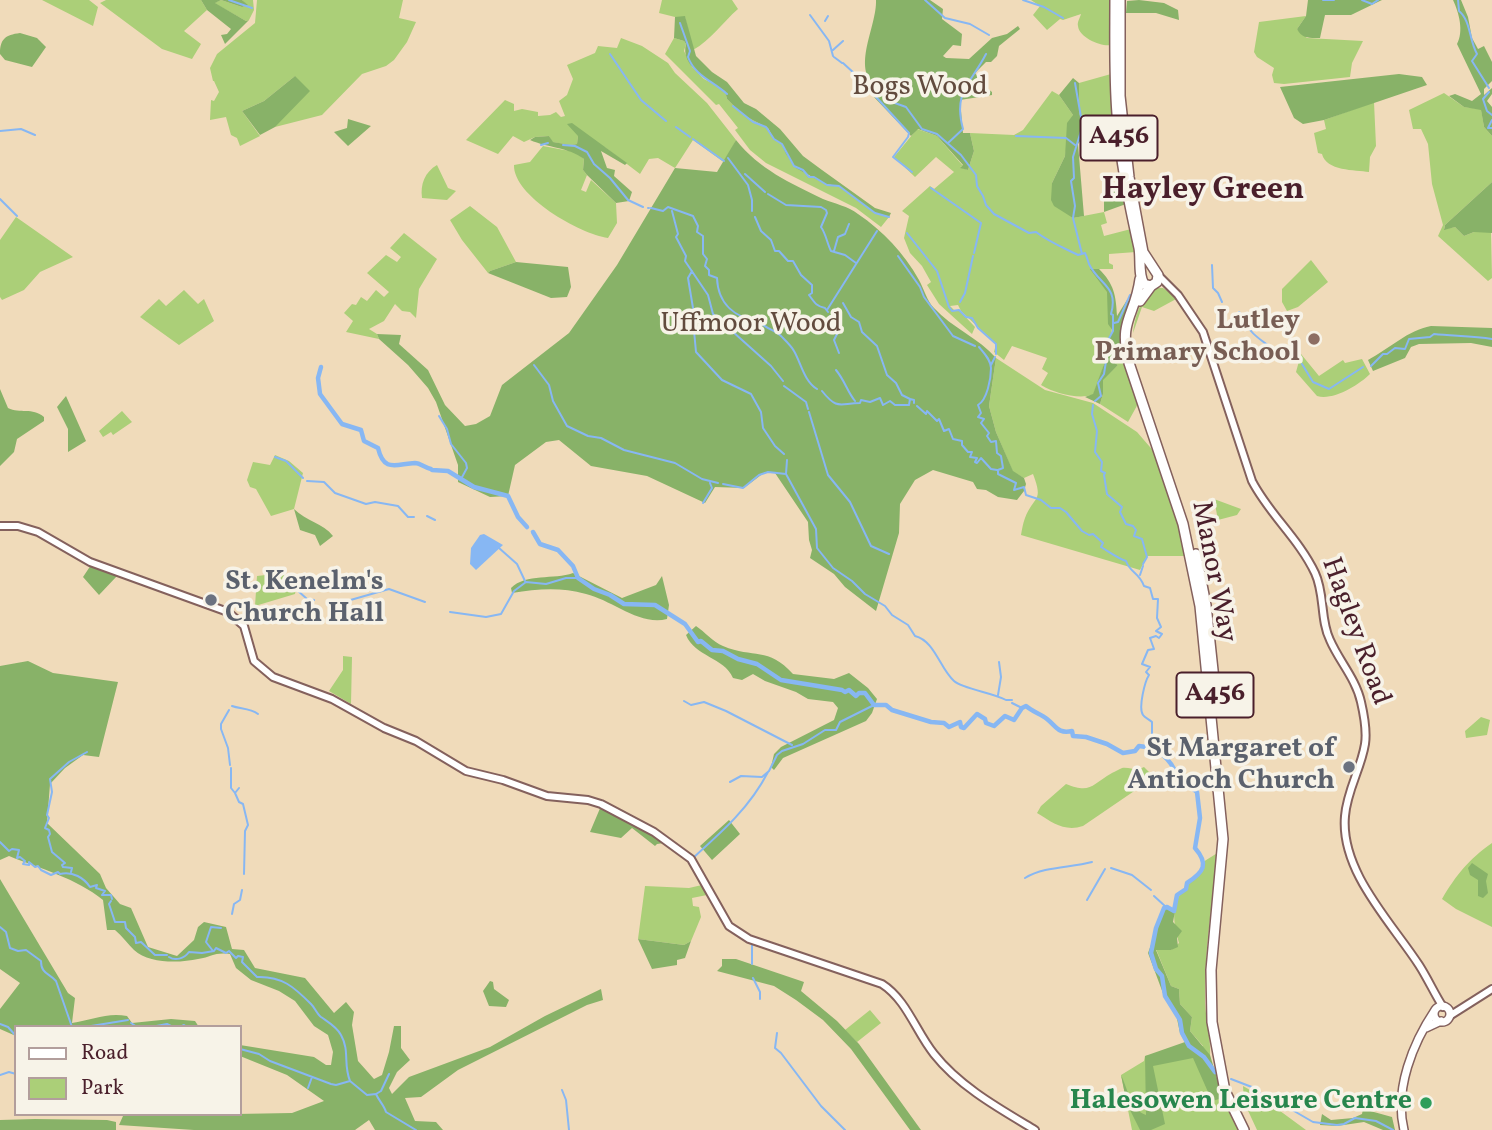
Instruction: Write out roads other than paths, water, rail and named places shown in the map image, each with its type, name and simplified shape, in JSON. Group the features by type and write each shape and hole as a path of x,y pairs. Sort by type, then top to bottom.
{"highway":[{"name":"A456","path":"1118,0 1117,117 1141,277"},
{"name":"A456","path":"1118,0 1119,82 1124,145 1141,242 1155,279"},
{"path":"1146,269 1155,279 1144,285 1141,277 1146,269"},
{"name":"Manor Way","path":"1141,277 1138,294 1126,323 1124,340 1129,363 1179,512 1196,580 1223,839 1210,970 1212,1014 1218,1063 1225,1091 1244,1130"},
{"name":"Manor Way","path":"1155,279 1144,292 1133,316 1129,345 1180,496 1206,605 1228,825 1216,970 1216,1022 1230,1089 1249,1130"}],"main road":[{"name":"Hagley Road","path":"1155,279 1171,288 1192,313 1204,335 1252,481 1259,495 1299,546 1316,575 1328,636 1359,692 1364,719 1365,744 1348,796 1345,815 1348,847 1362,881 1418,963 1442,1010"},
{"path":"0,526 18,526 38,531 68,551 102,567 228,612 244,626 254,661 265,672 280,681 332,699 384,728 416,741 466,771 503,780 547,796 588,800 619,811 691,859 720,914 733,930 749,939 877,981 892,990 929,1047 950,1071 1035,1130"},
{"path":"1441,1021 1435,1016 1442,1010 1461,1009 1492,989"},
{"path":"1406,1130 1404,1107 1419,1043 1426,1028 1447,1021 1442,1010"},
{"path":"1406,1130 1401,1106 1409,1063 1418,1036 1442,1010"}],"water":[{"path":"484,534 503,545 476,570 470,564 471,548 480,535"}],"waterway":[{"path":"229,0 252,8"},
{"path":"925,0 945,18 970,24 989,35"},
{"path":"1023,0 1044,7 1063,18"},
{"path":"1323,0 1334,0"},
{"path":"1362,0 1372,4 1378,0"},
{"path":"1458,0 1459,11 1466,20 1477,54 1472,61 1489,88"},
{"path":"810,15 829,41 833,56"},
{"path":"825,21 828,16"},
{"path":"680,23 690,51 688,57 691,64 727,94"},
{"path":"833,50 843,41"},
{"path":"610,54 641,100 666,121"},
{"path":"948,143 963,129 960,116 962,97 986,54"},
{"path":"834,57 842,63"},
{"path":"843,63 909,133 893,157 912,172"},
{"path":"1075,83 1081,131 1073,157 1074,178 1071,181 1075,206 1073,218 1082,254"},
{"path":"886,90 885,95 892,102 906,107 922,129 937,134 961,155 976,175 977,186 986,205 994,214 1029,233 1036,232 1078,255 1085,253 1093,271 1110,291 1113,305 1113,331 1102,351 1107,355 1104,374 1098,383 1101,396 1095,401"},
{"path":"1489,92 1483,99 1487,111 1492,115"},
{"path":"733,106 753,122 766,127 774,139 782,144 794,166 809,177 827,185 839,186 875,213 889,217"},
{"path":"1492,120 1488,128 1492,128"},
{"path":"676,127 690,137"},
{"path":"0,131 21,129 35,135"},
{"path":"1016,136 1066,138 1075,145"},
{"path":"693,139 724,161"},
{"path":"541,145 548,143"},
{"path":"563,145 575,146 587,152 594,164 628,200 643,207"},
{"path":"728,158 748,185 752,211"},
{"path":"745,174 765,192"},
{"path":"931,188 981,223 974,253"},
{"path":"768,194 786,205 821,207 826,210 821,227 831,251 845,255 856,263"},
{"path":"0,199 17,216"},
{"path":"651,208 663,211 668,207 693,216 698,226 697,232 703,236 703,254 707,259 705,266 709,275 717,278 725,303 736,313 760,322 781,335 793,349 806,377 817,389"},
{"path":"672,211 678,234 676,237 686,256 685,261 708,295 713,314 771,366 783,381"},
{"path":"755,217 761,231 771,240 775,251 779,251 788,261 793,261 801,275 812,285 812,293 809,295 828,312"},
{"path":"834,251 838,237 845,234 849,224"},
{"path":"827,310 877,231"},
{"path":"907,233 937,271 949,307 952,311 959,310 966,317 972,318 978,328 996,344 996,354"},
{"path":"898,256 953,336 975,346"},
{"path":"960,302 965,293 973,256"},
{"path":"1212,265 1213,288 1222,302"},
{"path":"692,271 688,278 693,308"},
{"path":"1114,323 1118,322 1130,295"},
{"path":"843,303 851,317 859,322 862,332 877,346 887,375 896,383 902,395 910,399"},
{"path":"1239,312 1251,331 1281,358 1295,360"},
{"path":"830,316 838,332 834,340 839,353"},
{"path":"693,320 696,352 722,380 751,394 761,412 763,428 784,454"},
{"path":"1371,366 1383,354 1395,348 1405,349 1409,339 1430,337 1434,334 1492,339"},
{"path":"979,347 989,359 991,368 986,394 978,405 981,413 978,417 984,419 981,423 989,433 987,436 991,442 996,441 1003,468 998,470 998,474 1016,483 1014,490 1024,487 1026,495 1041,500 1051,508 1060,508 1066,512 1082,531 1093,534 1103,543 1101,547 1126,561 1144,586 1150,588 1153,599 1158,599 1157,618 1161,627 1156,631 1162,634 1159,638 1150,638 1154,649 1148,650 1142,664 1150,667 1146,672 1149,675 1141,707 1143,715 1152,722 1152,734 1162,750"},
{"path":"991,365 995,357"},
{"path":"1302,364 1313,382 1329,389 1363,367"},
{"path":"534,365 549,385 553,401 567,426 588,436 601,438 624,450 675,463 702,479 718,483"},
{"path":"321,367 318,378 320,394 342,424 361,430 364,441 378,448 387,464 417,463 431,469"},
{"path":"836,370 855,401"},
{"path":"784,386 806,402 808,409"},
{"path":"822,391 836,404 860,403 861,400 870,402 880,398 883,405 890,401 895,405 909,405 910,399 914,400 914,403"},
{"path":"1093,405 1092,414 1097,431 1095,452 1102,462 1101,471 1105,473 1107,494"},
{"path":"917,406 937,421 939,419 944,431 949,429 953,439 962,441 968,452 972,452 970,457 977,458 975,462 981,458 991,469 997,470"},
{"path":"809,412 828,475 850,502 871,546 889,554"},
{"path":"439,416 447,429 451,444 466,463 467,468 461,479"},
{"path":"275,457 286,461 303,478"},
{"path":"787,460 786,474 816,529 817,548 833,568 908,625 915,636 928,643 949,676 958,684 1012,700"},
{"path":"432,470 448,471 474,487 508,496 518,517 527,527"},
{"path":"723,484 743,488 759,475 768,472 786,474"},
{"path":"307,481 324,482 335,493 366,504 375,502 398,506 408,517 414,517"},
{"path":"703,503 712,488 710,483"},
{"path":"1108,495 1122,507 1120,512 1126,524 1136,530 1134,536 1142,539 1147,557 1143,564"},
{"path":"427,516 435,520"},
{"path":"533,532 540,544 558,550 573,566 578,578 594,589 624,604 655,605 685,624 698,642 701,641 712,650 723,651 738,659 757,664 781,680 845,692 849,690 856,696 865,693 874,705 886,705 892,710 931,722 944,723 949,727 960,722 964,728 977,714 985,719 986,723 994,726 1005,716 1014,720 1026,706 1061,731 1072,731 1073,736 1107,744 1123,753 1135,751 1139,746 1164,756 1174,769 1182,772 1186,784 1197,792 1200,818 1195,848 1202,859 1203,867 1187,883 1186,889 1177,895 1174,911 1164,908 1156,928 1151,953 1156,969 1162,976 1165,996 1180,1020 1182,1033 1189,1046 1204,1057 1215,1072"},
{"path":"499,548 517,564 525,581"},
{"path":"1140,575 1143,566"},
{"path":"450,612 486,617 501,614 514,591 526,582 546,584 566,578 578,578"},
{"path":"333,601 347,601 389,589 425,602"},
{"path":"297,590 307,599 314,600"},
{"path":"998,695 1001,677 999,662"},
{"path":"684,701 691,705 704,702 792,745"},
{"path":"1012,703 1022,708"},
{"path":"730,782 741,776 762,777 782,751 803,744 825,730 836,730 840,722 874,705"},
{"path":"232,706 258,714"},
{"path":"229,710 221,729 228,748 230,765"},
{"path":"71,872 72,868 63,867 65,863 52,852 49,830 45,828 52,792 50,779 69,762 87,752"},
{"path":"231,768 231,788 235,793"},
{"path":"694,857 744,807 768,772"},
{"path":"239,788 235,793 243,804 248,825 245,831 244,874"},
{"path":"0,842 9,851 19,850 17,858 25,861 23,864 29,865 29,862 51,875 58,872 74,874 90,887 97,885 96,888 105,891 102,895 111,895 112,899"},
{"path":"1025,878 1049,869 1092,862"},
{"path":"1111,868 1132,875 1151,890"},
{"path":"1087,900 1105,869"},
{"path":"232,914 242,890"},
{"path":"1154,896 1166,907"},
{"path":"111,901 109,904 115,922 125,922 136,943 141,942 155,955 167,955"},
{"path":"0,927 6,932 10,948 26,950 41,961 44,971 56,981 71,1025"},
{"path":"213,951 206,942 211,927 221,928"},
{"path":"752,945 752,964"},
{"path":"169,957 179,959 189,952 202,953 214,951 216,948 226,953 229,951 236,958 243,957 242,962 257,977 274,978 293,988 339,1032 344,1041 350,1081"},
{"path":"753,978 760,992 760,999"},
{"path":"97,1025 128,1020"},
{"path":"0,1024 8,1027 14,1034"},
{"path":"162,1025 169,1025"},
{"path":"777,1033 775,1048 821,1106 845,1130"},
{"path":"242,1050 331,1084 350,1081 367,1095 376,1094"},
{"path":"0,1075 14,1073"},
{"path":"389,1074 381,1091 376,1094 386,1112 416,1130"},
{"path":"308,1088 312,1077"},
{"path":"1231,1079 1257,1089 1262,1096 1268,1094 1313,1122 1337,1125 1355,1118 1376,1121 1393,1130"},
{"path":"562,1090 566,1100 569,1130"}],"place":[{"name":"Lutley Primary School","path":"1314,339"},
{"name":"St. Kenelm's Church Hall","path":"211,600"},
{"name":"St Margaret of Antioch Church","path":"1349,767"},
{"name":"Halesowen Leisure Centre","path":"1426,1103"}],"district":[{"name":"Hayley Green","path":"1203,192"}],"park label":[{"name":"Bogs Wood","path":"920,89"},
{"name":"Uffmoor Wood","path":"751,326"}]}
